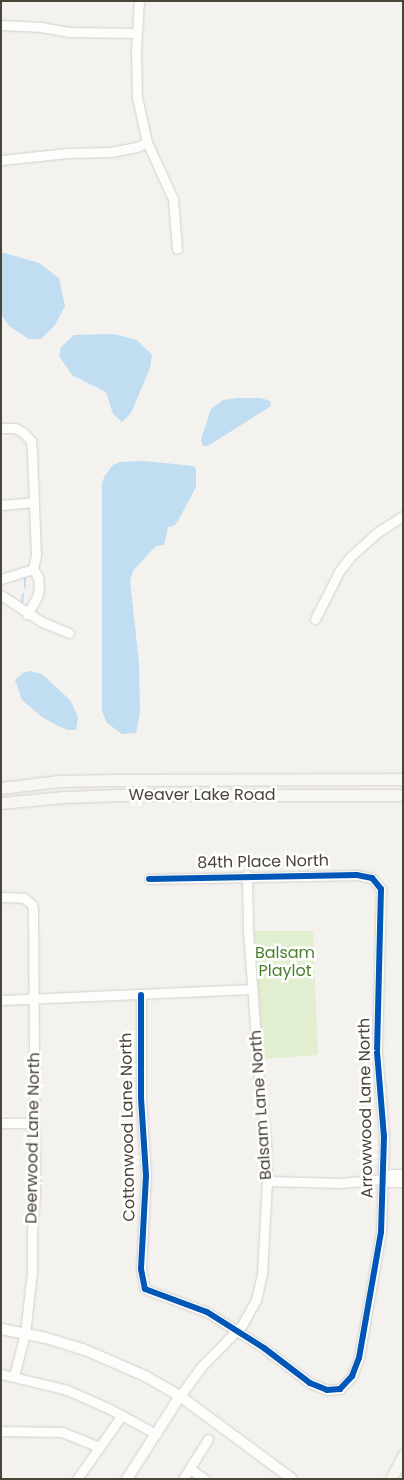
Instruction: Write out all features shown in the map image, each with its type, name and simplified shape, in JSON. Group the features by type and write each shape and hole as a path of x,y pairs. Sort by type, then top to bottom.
{"main road":[{"name":"Weaver Lake Road","path":"1,788 102,780 403,779"},
{"name":"Weaver Lake Road","path":"1,803 64,796 120,794 403,795"},
{"path":"392,1479 403,1455"}],"street":[{"path":"139,1 137,96 148,142 173,199 177,248"},
{"path":"1,25 41,27 68,32 137,33"},
{"path":"1,160 68,153 110,152 137,147 148,142"},
{"path":"1,428 16,428 31,441 36,555 33,569 38,577 39,587 37,597 27,614"},
{"path":"1,505 33,502"},
{"path":"315,619 340,570 350,557 378,532 403,516"},
{"path":"1,579 33,569"},
{"path":"1,595 27,614 69,633"},
{"name":"84th Place North","path":"150,879 247,875 357,875 376,880"},
{"name":"Balsam Lane North","path":"180,1396 200,1368 237,1331 252,1309 260,1290 267,1181 266,1141 259,1080 248,931 247,875"},
{"name":"Arrowwood Lane North","path":"237,1331 264,1348 310,1383 327,1390 340,1389 352,1376 359,1358 381,1232 383,1179 384,1137 377,1052 383,896 376,880"},
{"name":"Deerwood Lane North","path":"1,897 20,896 28,900 33,910 34,1123 32,1272 25,1333 14,1376"},
{"path":"1,1000 34,997 141,995 253,989"},
{"name":"Cottonwood Lane North","path":"141,995 141,1098 146,1176 141,1269 145,1288 207,1312 237,1331"},
{"path":"1,1123 34,1123"},
{"path":"383,1179 391,1174 403,1174"},
{"path":"267,1181 341,1183 383,1179 391,1182 403,1182"},
{"path":"1,1329 25,1333 83,1349 145,1376 180,1396 292,1479"},
{"path":"1,1374 67,1390 122,1415 156,1434"},
{"path":"127,1479 180,1396"},
{"path":"77,1479 122,1415"},
{"path":"1,1431 62,1432 100,1448"},
{"path":"183,1479 208,1439"},
{"path":"190,1469 205,1479"}],"green space":[{"name":"Balsam Playlot","path":"254,931 313,931 318,1055 263,1059"}],"water":[{"path":"1,252 39,263 59,278 65,306 55,325 41,339 29,339 9,326 1,314"},
{"path":"114,334 137,340 152,355 150,368 131,413 122,422 113,414 106,392 72,375 59,356 61,347 74,335"},
{"path":"261,398 270,401 271,406 208,446 203,446 201,439 211,409 223,400"},
{"path":"144,461 194,466 196,470 196,487 178,521 174,526 168,527 164,545 156,546 150,552 133,571 130,580 139,663 140,713 136,733 122,734 107,723 102,711 102,485 104,477 113,465 120,462"},
{"path":"30,671 42,674 70,700 78,717 76,730 60,727 42,717 22,700 15,680 23,673"}],"waterway":[{"path":"25,575 25,587"},
{"path":"22,604 23,594"}],"cycle path":[{"path":"141,995 141,1098 146,1176 141,1269 145,1289 207,1312 264,1348 310,1383 327,1390 340,1389 352,1376 359,1358 381,1232 384,1137 377,1052 381,889 372,878 357,875 149,879"}]}
